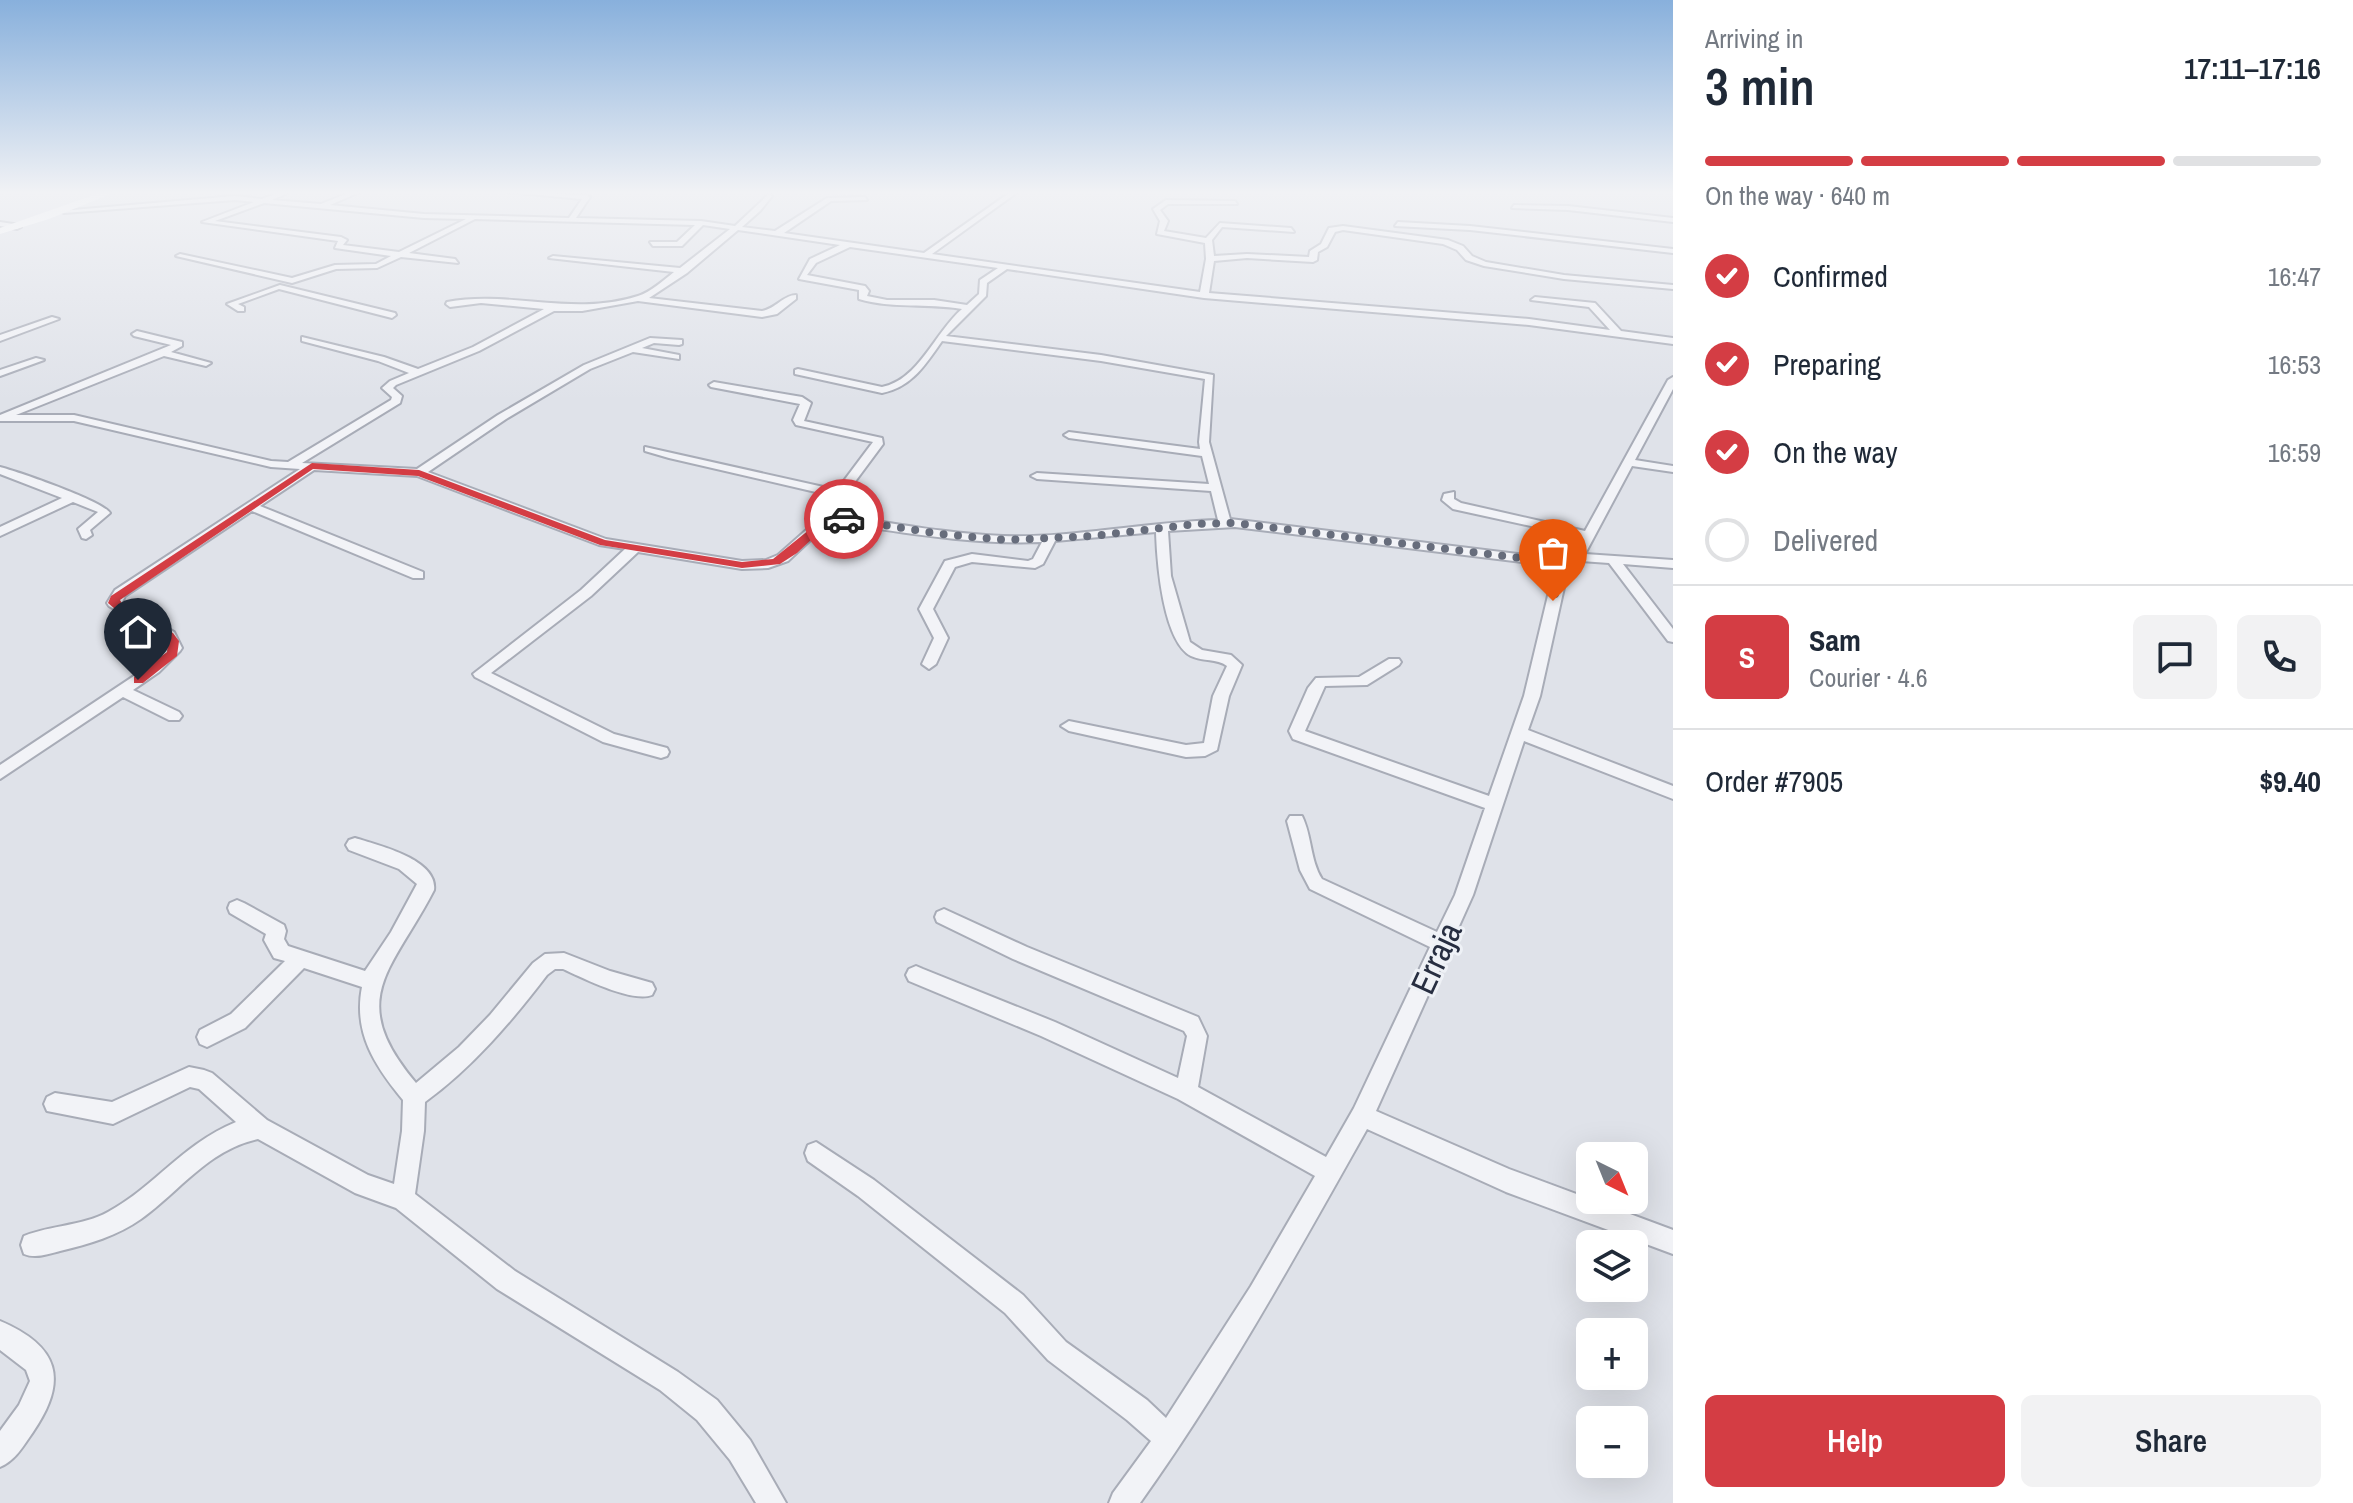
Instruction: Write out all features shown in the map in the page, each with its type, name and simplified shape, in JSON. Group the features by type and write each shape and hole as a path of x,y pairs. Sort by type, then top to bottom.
{"street":[{"path":"203,261 292,281"},
{"path":"241,309 231,304 340,266 373,268 389,261"},
{"path":"585,261 684,271"},
{"path":"639,299 696,261"},
{"path":"813,261 802,277 862,288 865,291 862,297 871,300 969,308"},
{"path":"980,261 1204,295 1617,332 1673,341"},
{"path":"1204,295 1210,261"},
{"path":"1478,261 1564,277 1673,287"},
{"path":"798,372 891,389 900,384 942,338 947,328 985,293 983,282 1008,265"},
{"path":"278,287 392,315"},
{"path":"450,304 481,300 582,308 639,299 762,314 774,312 793,297"},
{"path":"1535,300 1592,305 1617,332"},
{"path":"289,466 392,405 398,399 387,390 389,385 476,349 556,307"},
{"path":"0,338 55,319"},
{"path":"0,418 179,344 137,334"},
{"path":"942,338 1207,375 1211,380 1204,421 1206,453 1225,523"},
{"path":"305,339 381,359 418,373"},
{"path":"419,473 477,432 587,367 658,339 679,342"},
{"path":"634,349 676,357"},
{"path":"163,353 206,363"},
{"path":"0,373 39,360"},
{"path":"0,418 74,418 289,466 419,473 588,538 742,565 768,564 793,551 824,523 828,510 878,440 800,423 798,420 805,411 806,403 798,399 714,385"},
{"name":"Erraja","path":"1123,1503 1169,1439 1260,1295 1362,1116 1443,944 1495,805 1542,658 1558,583 1672,385"},
{"path":"1069,435 1206,453"},
{"path":"649,449 698,464 759,474 840,494"},
{"path":"1629,462 1673,469"},
{"path":"0,773 123,691 167,659 175,648 169,635 119,607 114,603 115,598 312,466"},
{"path":"0,470 104,511 84,529 86,535"},
{"path":"1037,476 1215,488"},
{"path":"1450,494 1448,500 1457,506 1587,535"},
{"path":"0,532 74,497"},
{"path":"253,507 418,575"},
{"path":"824,523 848,519 983,540 1050,539 1225,523 1289,527 1573,561 1612,559 1673,564"},
{"path":"1069,726 1186,751 1205,750 1211,746 1221,696 1235,665 1226,658 1198,654 1184,644 1164,576 1162,528"},
{"path":"929,664 941,638 928,614 927,604 946,567 965,558 1030,565 1038,561 1050,539"},
{"path":"634,548 586,593 480,674 609,738 661,752"},
{"path":"1612,559 1673,638"},
{"path":"1394,662 1362,682 1321,681 1297,731 1299,735 1495,805"},
{"path":"123,691 174,716"},
{"path":"1519,733 1673,793"},
{"path":"1296,821 1305,841 1310,877 1316,884 1443,944"},
{"path":"355,845 409,867 424,876 426,883 419,902 375,971 372,982 371,1030 374,1043 380,1056 414,1097 413,1131 403,1199"},
{"path":"237,908 277,931 274,940 281,952 372,982"},
{"path":"944,917 1046,964 1184,1019 1196,1030 1197,1036 1186,1092"},
{"path":"207,1037 238,1021 301,958"},
{"path":"414,1097 435,1083 476,1045 540,969 552,960 564,961 608,979 645,989"},
{"path":"916,975 1048,1029 1186,1092 1329,1171"},
{"path":"55,1104 113,1113 189,1077 204,1080 259,1128 363,1185 403,1199 506,1280 669,1381 707,1410 740,1450 772,1503"},
{"path":"1362,1116 1506,1180 1673,1242"},
{"path":"33,1245 97,1229 116,1220 187,1162 234,1133 259,1128"},
{"path":"816,1153 866,1188 1014,1304 1057,1351 1137,1410 1169,1439"},
{"path":"0,1334 36,1362 42,1371 42,1383 29,1414 0,1453"}],"way so far":[{"path":"844,519 983,540 1093,536 1214,523 1289,527 1569,564 1558,583 1553,601"}],"route":[{"path":"138,680 167,659 175,648 169,635 119,607 114,603 115,598 312,466 419,473 603,542 742,565 776,562 824,523 844,519"}]}
